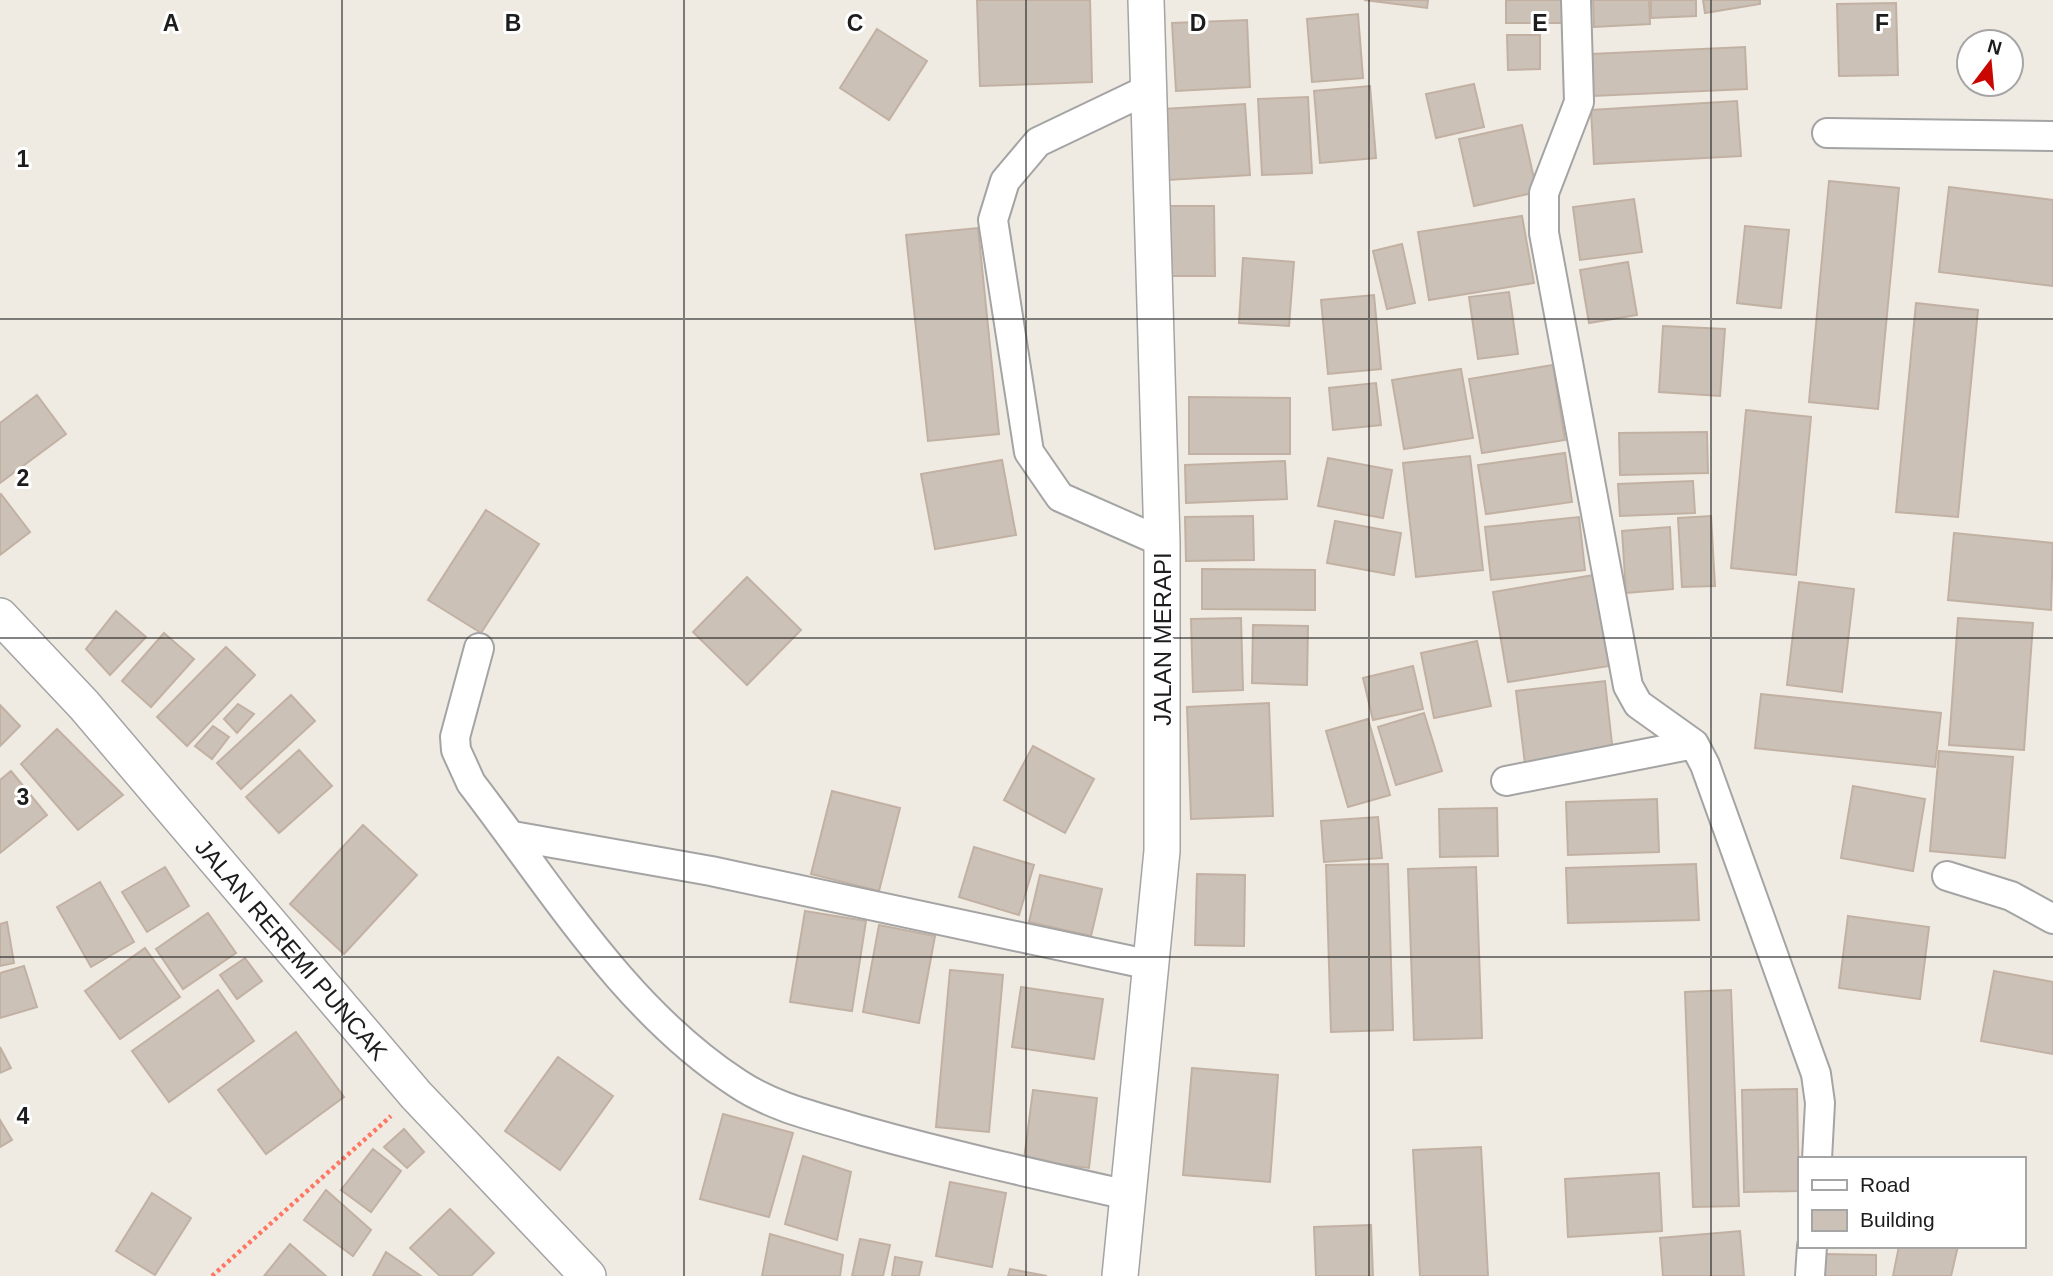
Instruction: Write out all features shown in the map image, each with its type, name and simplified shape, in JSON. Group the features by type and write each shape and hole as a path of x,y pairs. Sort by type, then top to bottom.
{"street":[{"name":"JALAN MERAPI","path":"1120,1276 1161,851 1162,542 1151,88 1146,0"},
{"path":"1576,0 1579,102 1544,193 1544,233 1628,686 1638,704 1694,744 1705,765 1816,1074 1820,1103 1817,1157"},
{"path":"1151,88 1038,142 1005,181 993,220 1029,452 1060,497 1162,542"},
{"path":"1827,133 2053,136"},
{"name":"JALAN REREMI PUNCAK","path":"0,616 84,705 416,1095 589,1276"},
{"path":"480,648 455,737 456,750 471,783 634,993 703,1059 738,1085 783,1107 942,1153 1128,1195"},
{"path":"1506,781 1694,744"},
{"path":"513,836 711,871 1151,965"},
{"path":"1947,877 2011,896 2053,919"},
{"path":"1810,1276 1812,1248"}],"path":[{"path":"212,1276 416,1095"}],"building":[{"path":"977,0 1090,0 1092,82 980,86"},
{"path":"1364,0 1428,0 1427,8"},
{"path":"1506,0 1563,0 1563,23 1506,23"},
{"path":"1593,0 1649,0 1650,24 1594,27"},
{"path":"1651,0 1696,0 1696,16 1651,18"},
{"path":"1703,0 1760,0 1760,4 1705,13"},
{"path":"1896,3 1898,75 1839,76 1837,4"},
{"path":"1358,14 1363,78 1312,82 1307,19"},
{"path":"1247,20 1250,87 1176,91 1172,23"},
{"path":"877,29 927,61 889,120 840,88"},
{"path":"1507,35 1540,35 1540,69 1508,70"},
{"path":"1745,47 1747,89 1593,96 1591,54"},
{"path":"1474,84 1484,127 1436,138 1426,94"},
{"path":"1370,86 1376,158 1320,163 1314,91"},
{"path":"1308,97 1312,173 1262,175 1258,99"},
{"path":"1737,101 1741,156 1594,164 1591,110"},
{"path":"1245,104 1250,175 1168,180 1163,109"},
{"path":"1522,125 1537,192 1474,206 1459,139"},
{"path":"1829,181 1899,188 1878,409 1809,402"},
{"path":"1949,187 2053,200 2053,286 1939,272"},
{"path":"1634,199 1642,252 1580,260 1573,207"},
{"path":"1169,206 1214,206 1215,276 1170,276"},
{"path":"1522,216 1534,283 1429,300 1418,232"},
{"path":"1745,226 1789,230 1781,308 1737,303"},
{"path":"978,228 999,434 928,441 906,235"},
{"path":"1402,244 1415,303 1387,309 1373,251"},
{"path":"1243,258 1294,262 1289,326 1239,323"},
{"path":"1628,262 1637,315 1589,323 1580,270"},
{"path":"1509,292 1518,354 1478,359 1469,297"},
{"path":"1374,295 1381,369 1328,374 1321,300"},
{"path":"1916,303 1978,310 1958,517 1896,512"},
{"path":"1663,326 1725,329 1720,396 1659,392"},
{"path":"1553,365 1565,440 1482,453 1469,379"},
{"path":"1461,369 1473,438 1404,449 1392,380"},
{"path":"1376,383 1381,425 1333,430 1329,388"},
{"path":"37,395 66,434 0,483 0,423"},
{"path":"1189,397 1290,398 1290,454 1189,454"},
{"path":"1746,410 1811,417 1796,575 1731,568"},
{"path":"1707,432 1708,473 1620,475 1619,433"},
{"path":"1565,453 1572,502 1486,514 1478,465"},
{"path":"1470,456 1483,570 1416,577 1403,463"},
{"path":"1328,458 1392,470 1383,518 1318,506"},
{"path":"1002,460 1016,535 935,549 921,474"},
{"path":"1285,461 1287,499 1186,503 1185,465"},
{"path":"1693,481 1695,513 1620,516 1618,484"},
{"path":"0,495 30,532 0,555"},
{"path":"486,510 539,544 481,633 428,600"},
{"path":"1253,516 1254,560 1186,561 1185,517"},
{"path":"1711,516 1715,586 1682,587 1678,518"},
{"path":"1579,517 1585,570 1491,580 1485,527"},
{"path":"1335,521 1401,533 1394,575 1327,563"},
{"path":"1670,527 1673,589 1626,593 1622,531"},
{"path":"1954,533 2053,543 2051,610 1948,600"},
{"path":"1202,569 1315,570 1315,610 1202,609"},
{"path":"1594,575 1609,666 1508,682 1493,592"},
{"path":"747,577 801,630 747,685 693,632"},
{"path":"1799,582 1854,589 1842,692 1787,685"},
{"path":"116,611 146,637 110,675 86,649"},
{"path":"1241,618 1243,690 1193,692 1191,619"},
{"path":"1958,618 2033,623 2024,750 1949,745"},
{"path":"1253,625 1308,626 1307,685 1252,683"},
{"path":"164,633 194,659 151,707 122,681"},
{"path":"1477,641 1491,706 1434,718 1421,653"},
{"path":"226,647 255,675 187,746 157,717"},
{"path":"1413,666 1423,709 1373,720 1363,678"},
{"path":"1605,681 1613,753 1525,764 1516,691"},
{"path":"1761,694 1941,713 1935,767 1755,748"},
{"path":"291,695 315,721 241,789 217,763"},
{"path":"1269,703 1273,816 1191,819 1187,707"},
{"path":"238,704 254,714 237,733 224,719"},
{"path":"0,705 20,726 0,746"},
{"path":"1424,713 1442,771 1396,785 1378,727"},
{"path":"1368,719 1390,795 1348,807 1326,731"},
{"path":"213,726 229,737 212,759 195,746"},
{"path":"57,729 123,795 78,830 21,764"},
{"path":"1033,746 1094,779 1065,833 1004,800"},
{"path":"299,750 332,786 279,833 246,797"},
{"path":"1939,751 2013,757 2005,858 1930,851"},
{"path":"11,771 47,815 0,853 0,780"},
{"path":"1853,786 1925,799 1913,871 1841,858"},
{"path":"832,791 900,808 879,891 811,874"},
{"path":"1657,799 1659,852 1568,855 1566,802"},
{"path":"1497,808 1498,856 1440,857 1439,809"},
{"path":"1378,817 1382,858 1324,862 1321,821"},
{"path":"363,825 417,875 344,954 290,904"},
{"path":"974,847 1034,865 1019,915 959,897"},
{"path":"1388,864 1393,1030 1331,1032 1326,865"},
{"path":"1696,864 1699,920 1568,923 1566,868"},
{"path":"165,867 189,906 147,932 122,892"},
{"path":"1476,867 1482,1038 1414,1040 1408,869"},
{"path":"1197,874 1245,875 1244,946 1195,945"},
{"path":"1040,875 1102,889 1091,936 1029,922"},
{"path":"100,882 134,942 91,967 57,907"},
{"path":"805,911 866,921 852,1011 790,1002"},
{"path":"208,913 236,953 183,989 156,949"},
{"path":"1848,916 1929,927 1920,999 1839,988"},
{"path":"7,922 14,963 0,966 0,924"},
{"path":"879,925 935,936 919,1023 863,1012"},
{"path":"145,948 180,997 120,1039 85,991"},
{"path":"245,958 262,981 237,999 220,975"},
{"path":"24,966 37,1007 0,1018 0,973"},
{"path":"950,970 1003,975 989,1132 936,1127"},
{"path":"1994,971 2053,982 2053,1054 1981,1041"},
{"path":"1021,987 1103,999 1094,1059 1012,1047"},
{"path":"218,990 254,1041 169,1102 132,1051"},
{"path":"1731,990 1739,1206 1693,1207 1685,992"},
{"path":"296,1032 344,1097 266,1154 218,1090"},
{"path":"0,1047 11,1068 0,1073"},
{"path":"558,1057 613,1096 560,1170 505,1131"},
{"path":"1192,1068 1278,1075 1270,1182 1183,1175"},
{"path":"1797,1089 1798,1191 1744,1192 1742,1090"},
{"path":"1033,1090 1097,1098 1089,1168 1024,1160"},
{"path":"723,1114 793,1133 769,1217 700,1199"},
{"path":"0,1120 12,1140 0,1147"},
{"path":"404,1129 424,1152 407,1168 384,1147"},
{"path":"1481,1147 1488,1276 1420,1276 1413,1150"},
{"path":"373,1149 401,1171 371,1212 341,1190"},
{"path":"803,1156 851,1172 837,1240 785,1224"},
{"path":"1659,1173 1662,1231 1568,1237 1565,1179"},
{"path":"950,1182 1006,1193 992,1267 936,1256"},
{"path":"326,1190 371,1230 353,1256 304,1220"},
{"path":"152,1193 191,1218 155,1275 116,1251"},
{"path":"450,1209 494,1253 471,1276 440,1276 410,1248"},
{"path":"1371,1225 1373,1276 1316,1276 1314,1227"},
{"path":"1740,1231 1744,1276 1663,1276 1660,1238"},
{"path":"770,1234 843,1255 840,1276 762,1276"},
{"path":"860,1239 890,1245 883,1276 852,1276"},
{"path":"290,1244 326,1276 264,1276"},
{"path":"1899,1248 1958,1248 1951,1276 1893,1276"},
{"path":"386,1252 421,1276 373,1276"},
{"path":"1825,1254 1876,1255 1876,1276 1825,1276"},
{"path":"895,1257 922,1262 919,1276 892,1276"},
{"path":"1010,1269 1047,1276 1008,1276"}]}
